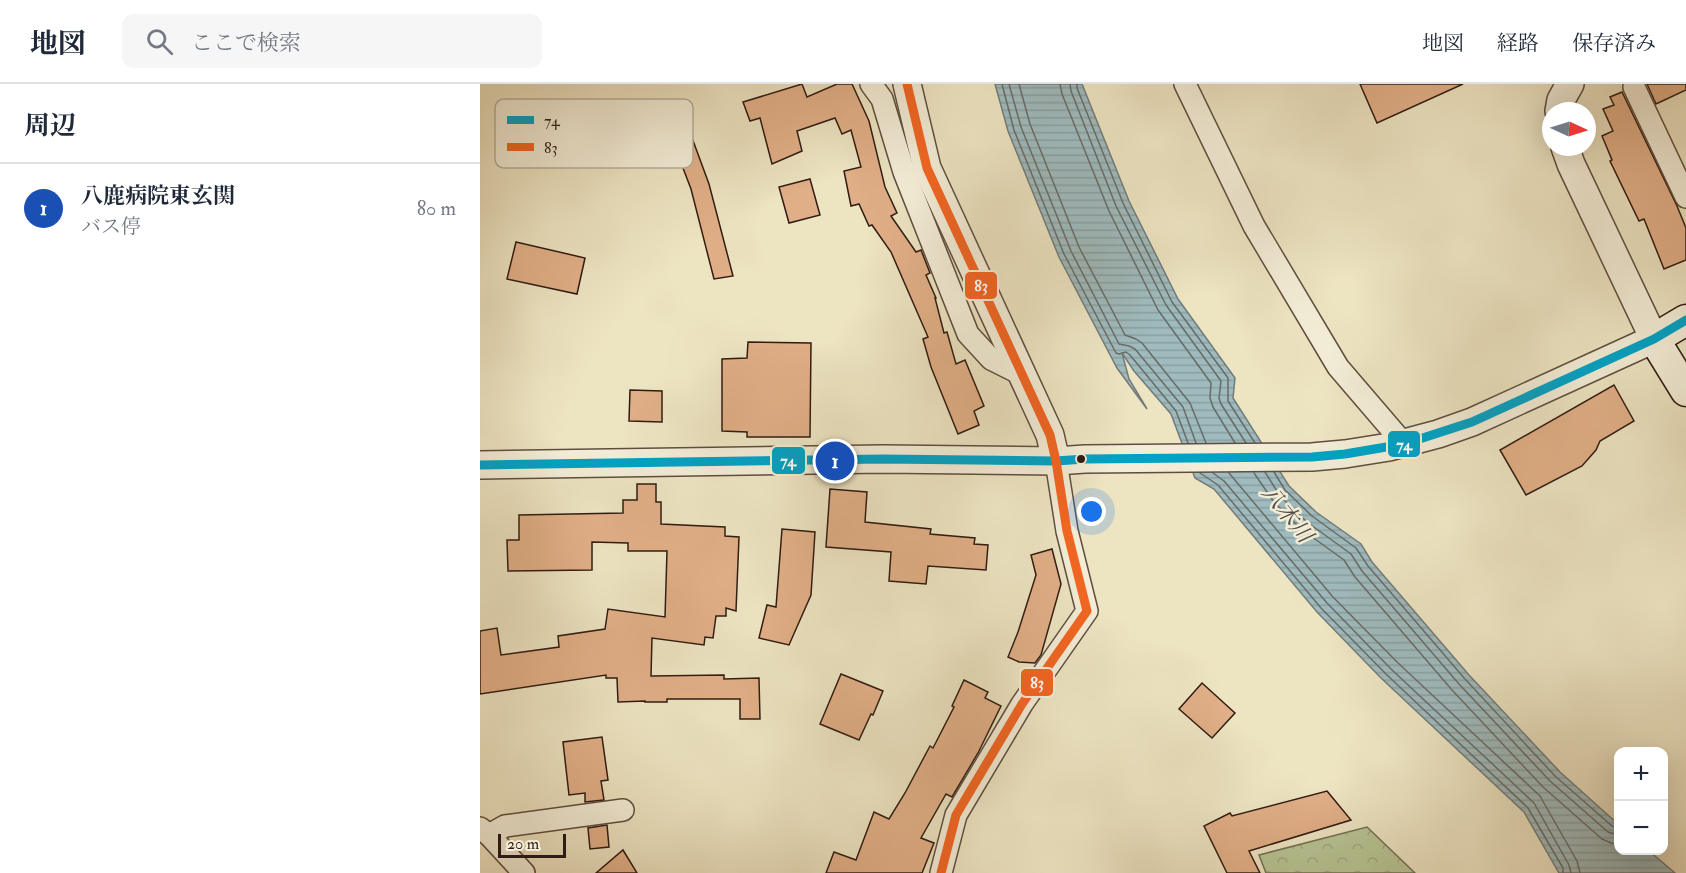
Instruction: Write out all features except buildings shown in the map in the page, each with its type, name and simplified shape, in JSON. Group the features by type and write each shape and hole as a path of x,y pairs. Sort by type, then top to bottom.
{"main road":[{"path":"1686,320 1654,339 1686,391"}],"street":[{"path":"871,84 882,99 904,172 968,334 991,359 1022,374"},
{"path":"907,84 927,168 1050,435 1067,531 1087,611 1022,704 956,815 941,873"},
{"path":"1185,84 1254,226 1338,367 1397,445"},
{"path":"1561,102 1570,84"},
{"path":"1634,87 1680,169 1686,197"},
{"path":"480,465 883,459 1056,461 1312,456 1345,454 1397,445 1472,422 1654,339 1568,156"},
{"path":"524,873 485,832 505,826 623,810"}],"green space":[{"path":"1367,827 1415,873 1266,873 1259,855"}],"water":[{"name":"八木川","path":"995,84 1082,84 1129,201 1178,299 1235,378 1233,398 1289,486 1316,512 1361,544 1372,562 1469,675 1560,772 1614,820 1614,855 1654,855 1675,873 1559,873 1524,812 1381,678 1317,612 1214,489 1195,478 1171,414 1134,371 1122,353 1129,379 1147,409 1117,368 1059,257 1008,131"}],"transit line":[{"name":"83","path":"907,84 927,168 1050,435 1067,531 1087,611 1022,704 956,815 941,873"},
{"name":"74","path":"480,465 883,459 1056,461 1312,457 1345,454 1404,444 1472,422 1654,339 1686,320"}],"place":[{"name":"八鹿病院東玄関","path":"835,461"}]}
